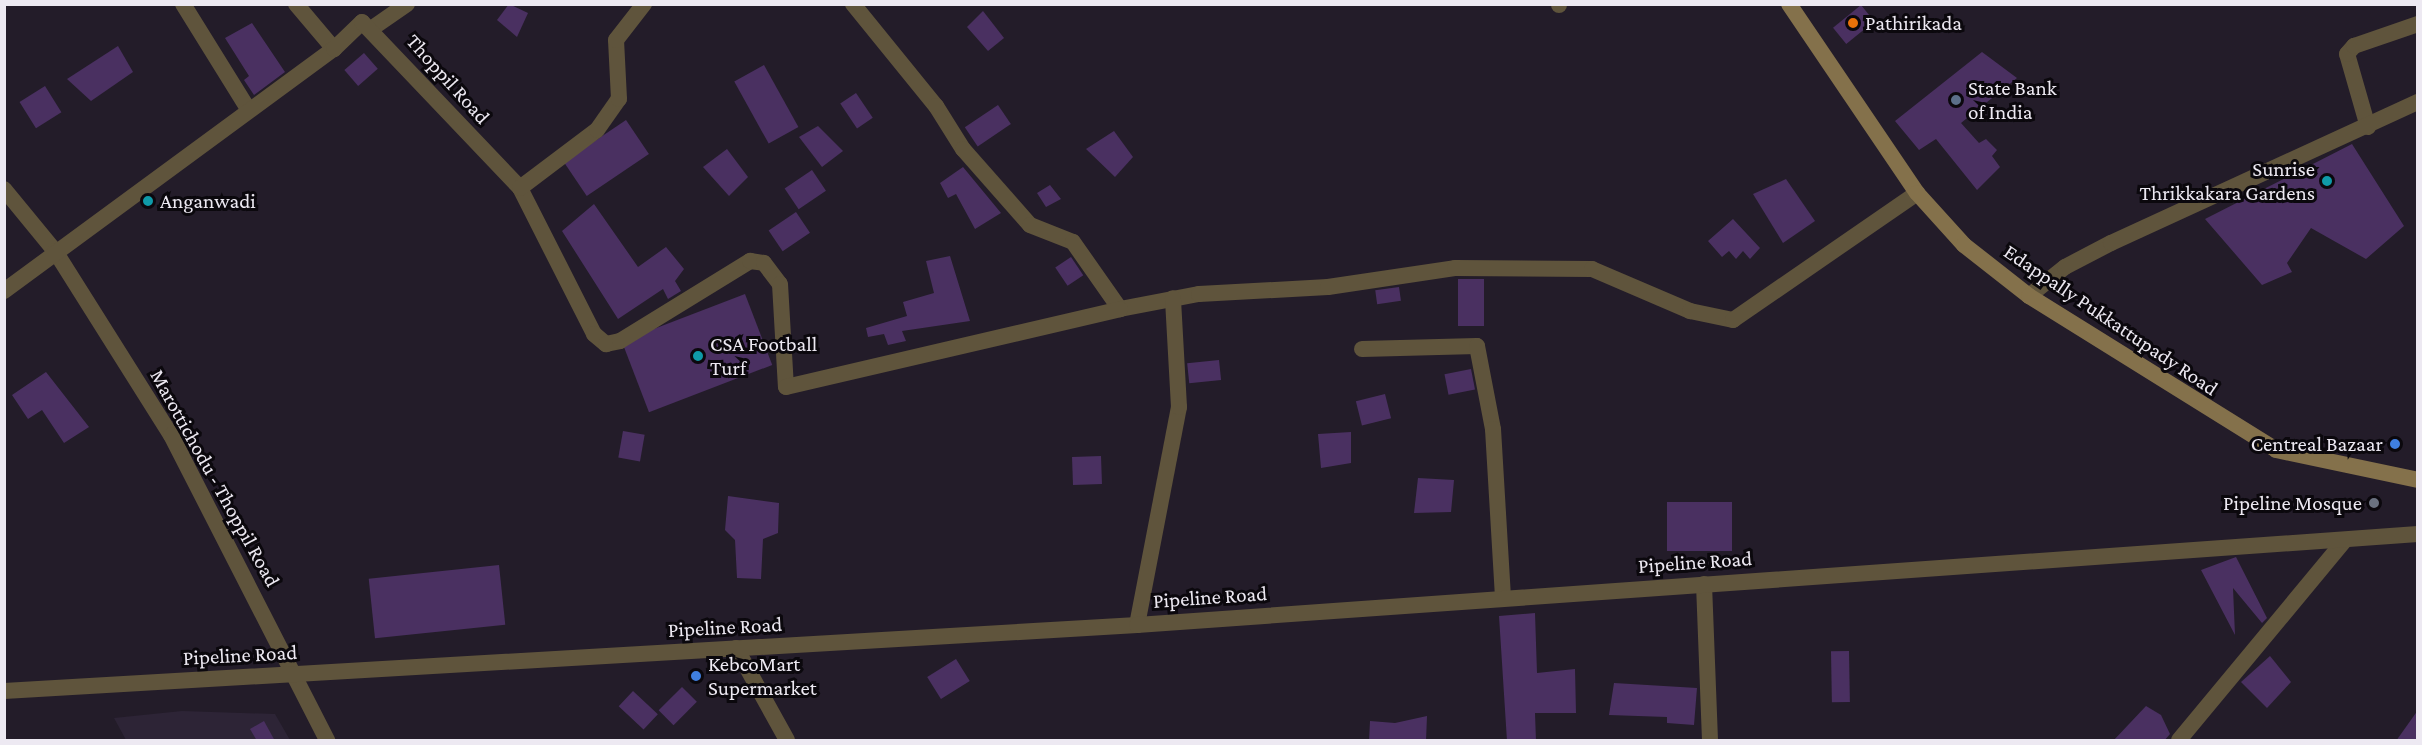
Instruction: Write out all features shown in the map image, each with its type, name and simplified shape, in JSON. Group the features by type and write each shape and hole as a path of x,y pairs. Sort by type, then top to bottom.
{"main road":[{"name":"Edappally Pukkattupady Road","path":"1797,7 1917,193 1964,245 2029,296 2276,450 2418,480"}],"street":[{"path":"183,4 248,109"},
{"path":"296,4 334,49"},
{"path":"4,291 248,109 334,49 362,22 371,29 407,4"},
{"path":"520,188 597,130 619,99 616,40 644,4"},
{"path":"853,4 930,98 970,157 1030,225 1073,242 1120,309 1173,298 1328,287 1455,268 1592,269 1690,312 1733,320 1917,193"},
{"path":"2368,127 2347,54 2354,46 2418,24"},
{"name":"Thoppil Road","path":"371,29 520,188 594,334 606,344 620,341 750,261 764,263 780,284 786,387 1120,309"},
{"path":"2029,296 2065,267 2111,243 2368,127 2418,102"},
{"name":"Marottichodu - Thoppil Road","path":"4,189 55,251 171,435 327,741"},
{"path":"1137,626 1179,407 1173,298"},
{"path":"1362,349 1478,346 1493,429 1503,598"},
{"name":"Pipeline Road","path":"4,691 1137,626 2418,534"},
{"path":"2179,741 2344,541"},
{"path":"1704,584 1710,741"},
{"path":"736,648 787,741"}],"shaded area":[{"path":"182,711 275,714 290,740 126,740 114,718"}],"building":[{"path":"509,4 528,13 517,37 497,20"},
{"name":"Pathirikada","path":"1861,5 1874,21 1846,44 1833,28"},
{"path":"983,11 1004,38 988,51 967,27"},
{"path":"252,23 285,72 254,95 244,80 249,76 225,38"},
{"path":"118,46 133,72 91,101 67,79"},
{"name":"State Bank of India","path":"1982,52 2017,78 1961,123 1979,143 1986,139 1997,150 1992,156 2000,167 1977,190 1936,139 1919,150 1895,121"},
{"path":"364,53 378,69 358,86 344,70"},
{"path":"764,65 798,127 769,144 734,81"},
{"path":"45,86 61,112 36,128 20,102"},
{"path":"856,93 873,118 857,128 840,104"},
{"path":"998,105 1011,124 978,146 965,127"},
{"path":"626,120 649,154 587,196 564,162"},
{"path":"818,126 843,151 822,167 799,137"},
{"path":"1114,131 1133,157 1115,177 1086,149"},
{"name":"Sunrise Thrikkakara Gardens","path":"2352,144 2404,226 2366,259 2311,228 2287,263 2292,272 2262,285 2205,219"},
{"path":"727,149 748,177 729,196 703,167"},
{"path":"963,167 1001,213 975,229 956,194 948,198 940,183"},
{"path":"812,170 826,191 799,209 785,188"},
{"path":"1786,179 1815,221 1783,243 1753,194"},
{"path":"1050,185 1061,199 1046,207 1037,193"},
{"path":"594,204 638,267 666,247 684,269 675,281 681,291 668,299 663,289 618,319 562,231"},
{"path":"796,212 810,233 783,251 769,230"},
{"path":"1733,219 1760,248 1750,259 1743,251 1736,259 1729,251 1722,257 1708,241"},
{"path":"950,256 970,321 902,331 906,341 888,345 884,334 868,337 866,328 907,316 903,302 934,293 926,261"},
{"path":"1071,257 1083,275 1068,286 1055,268"},
{"path":"1458,279 1484,279 1484,326 1458,326"},
{"path":"1399,287 1401,301 1377,304 1375,290"},
{"name":"CSA Football Turf","path":"745,294 772,365 649,412 622,341"},
{"path":"1219,360 1221,380 1189,383 1187,363"},
{"path":"1471,369 1475,390 1449,395 1444,374"},
{"path":"46,372 89,427 64,443 42,410 28,419 12,395"},
{"path":"1385,394 1391,418 1362,426 1356,401"},
{"path":"623,431 645,435 640,461 618,458"},
{"path":"1351,432 1351,463 1321,468 1318,434"},
{"path":"1101,456 1102,484 1073,485 1072,457"},
{"path":"1418,478 1454,480 1451,512 1414,513"},
{"path":"728,496 779,503 778,533 763,539 761,579 737,578 735,540 725,530"},
{"path":"1667,502 1732,502 1732,551 1667,551"},
{"path":"2236,557 2267,618 2262,623 2233,588 2235,635 2201,570"},
{"path":"499,565 505,625 375,638 369,579"},
{"path":"1535,613 1537,673 1575,669 1576,713 1535,713 1536,741 1507,741 1499,616"},
{"path":"1831,651 1849,651 1850,702 1832,702"},
{"path":"2270,656 2291,682 2267,708 2241,682"},
{"path":"956,659 970,681 941,699 927,677"},
{"path":"1614,683 1697,688 1694,725 1667,723 1667,717 1609,715"},
{"path":"682,687 697,702 674,725 659,710"},
{"path":"633,691 658,714 644,730 619,706"},
{"path":"2146,706 2161,715 2170,734 2164,741 2113,741"},
{"path":"2418,710 2418,741 2396,741"},
{"path":"1427,716 1426,741 1369,741 1370,721 1395,723"},
{"path":"264,721 275,741 257,741 250,729"}],"place":[{"name":"Pathirikada","path":"1853,23"},
{"name":"State Bank of India","path":"1956,100"},
{"name":"Sunrise Thrikkakara Gardens","path":"2327,181"},
{"name":"Anganwadi","path":"148,201"},
{"name":"CSA Football Turf","path":"698,356"},
{"name":"Centreal Bazaar","path":"2395,444"},
{"name":"Pipeline Mosque","path":"2374,503"},
{"name":"KebcoMart Supermarket","path":"696,676"}]}
